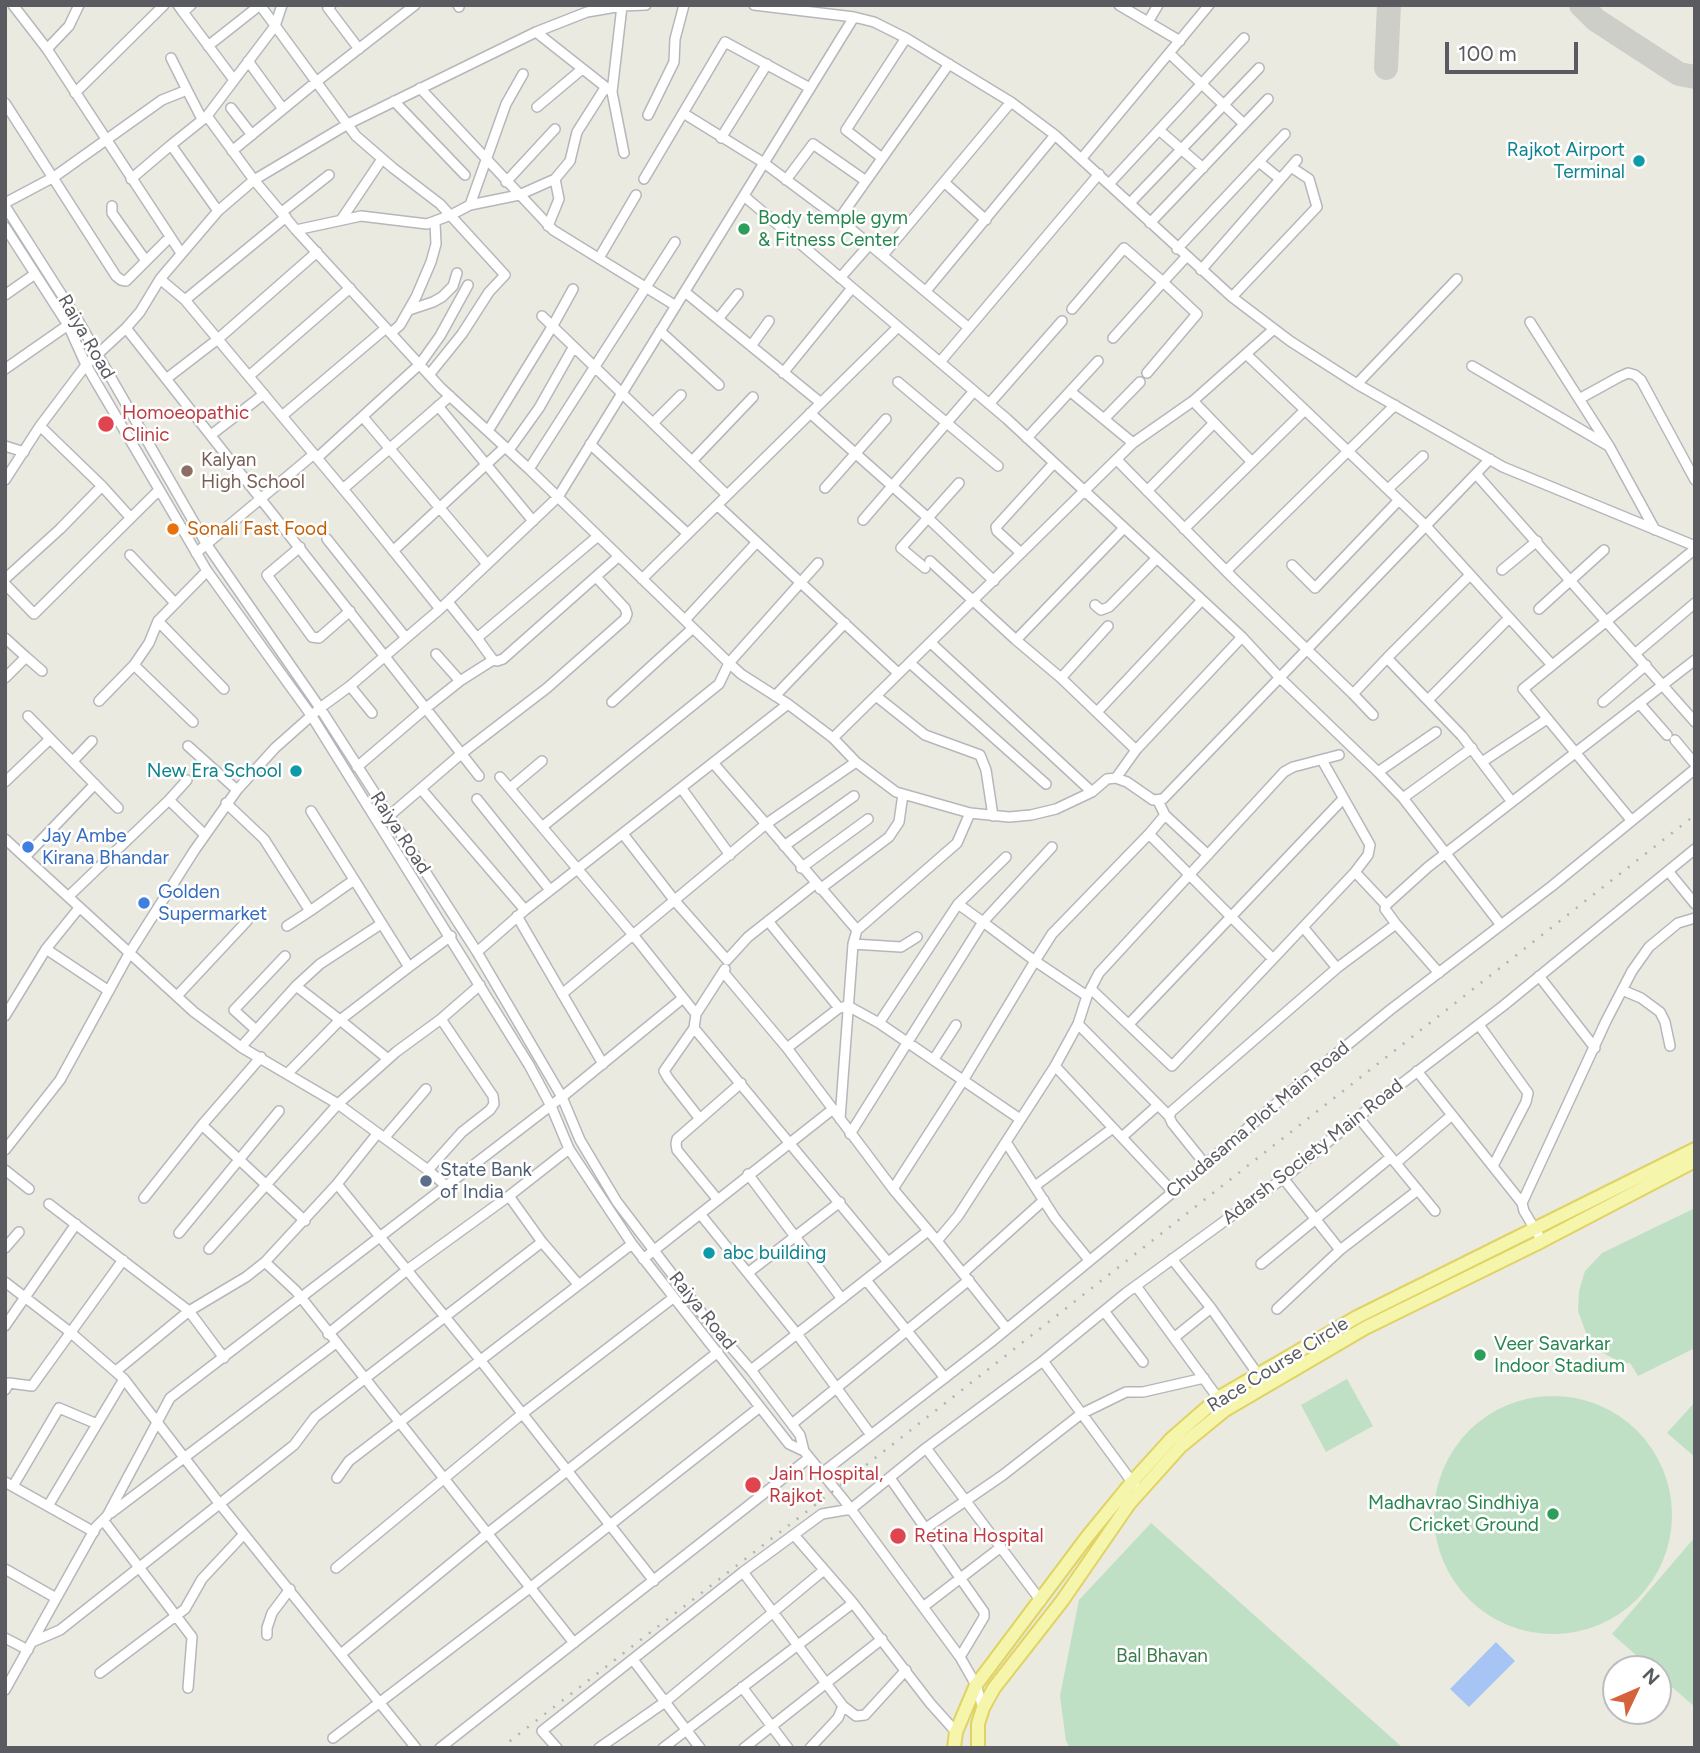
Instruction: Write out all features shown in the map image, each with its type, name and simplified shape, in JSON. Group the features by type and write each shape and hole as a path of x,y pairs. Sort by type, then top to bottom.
{"main road":[{"name":"Race Course Circle","path":"979,1747 978,1724 994,1688 1062,1601 1129,1504 1135,1487 1171,1439 1218,1398 1357,1317 1695,1149"},
{"name":"Race Course Circle","path":"954,1748 956,1732 976,1685 1087,1537 1135,1487 1225,1410 1364,1328 1542,1241 1695,1161"},
{"path":"954,1748 963,1743 979,1747"}],"street":[{"path":"47,49 69,26 79,5"},
{"path":"75,93 164,5"},
{"path":"191,5 180,8 234,80"},
{"path":"208,46 260,5 356,136 440,204 505,275 489,292 462,334 429,375"},
{"path":"131,179 205,117 275,26 282,5"},
{"path":"232,151 415,5"},
{"path":"5,480 40,426 86,365 140,312 160,279 218,211 254,180 348,124 536,33 576,16 622,6 646,5"},
{"path":"648,115 674,62 675,39 684,5"},
{"path":"754,5 854,17 874,22 906,38 1011,102 1055,135 1231,297 1357,384 1490,459 1695,547 1523,689 1631,820"},
{"path":"1119,5 1180,41"},
{"path":"1148,22 1158,5"},
{"path":"1082,158 1209,5"},
{"path":"329,6 359,49"},
{"path":"622,6 608,90 624,153"},
{"path":"18,7 181,253"},
{"path":"5,1150 60,1080 130,952 237,790 275,748 311,715 350,686 448,602 558,497 854,17"},
{"path":"536,33 608,90"},
{"path":"883,158 846,130 906,38"},
{"path":"1110,184 1244,38"},
{"path":"644,178 726,42 810,88"},
{"path":"1169,53 1244,124"},
{"path":"171,58 187,90 205,117 254,180 296,230 429,375 741,674 788,704 833,738 856,762 896,792 970,813 993,816 1031,815 1056,809 1091,792 1107,779 1116,778 1127,782 1153,800 1163,799 1490,459"},
{"path":"248,61 283,109"},
{"path":"722,138 767,64"},
{"path":"839,219 949,65"},
{"path":"1130,203 1259,68"},
{"path":"537,107 581,70"},
{"path":"470,205 506,104 523,75"},
{"path":"420,88 548,226 676,306"},
{"path":"5,204 54,177 162,100 187,90"},
{"path":"296,230 361,216 435,223 470,205 519,195 555,179 570,161 577,132 608,90"},
{"path":"1150,223 1268,99"},
{"path":"394,101 465,175"},
{"path":"883,256 1011,102"},
{"path":"5,103 116,276 126,281 170,237"},
{"path":"231,108 252,135"},
{"path":"683,113 764,163 839,219 969,328"},
{"path":"506,182 555,129"},
{"path":"1159,130 1203,168"},
{"path":"1177,249 1285,134"},
{"path":"926,292 1055,135"},
{"path":"786,180 813,144 866,181"},
{"path":"171,145 218,211"},
{"path":"341,220 382,159"},
{"path":"1259,162 1280,179"},
{"path":"1201,270 1294,164 1309,179 1317,207 1231,297"},
{"path":"184,300 329,174"},
{"path":"940,362 1099,174"},
{"path":"548,226 559,199 555,179"},
{"path":"944,182 986,220"},
{"path":"599,258 635,195"},
{"path":"744,196 989,404 1242,637 1281,679 1403,798 1501,925"},
{"name":"Raiya Road","path":"5,204 59,289 207,545 320,708 477,952 562,1097 580,1140 617,1202 704,1316 751,1370 800,1434 806,1455"},
{"path":"112,206 112,213 146,261"},
{"path":"282,416 388,330 400,325 431,262 436,244 435,223"},
{"name":"Raiya Road","path":"5,227 68,326 86,365 206,572 311,715 529,1065 551,1106 569,1149 632,1244 673,1298 789,1444 806,1455 851,1509 960,1657 976,1685 983,1708"},
{"path":"528,469 675,242"},
{"path":"840,278 870,244"},
{"path":"1072,309 1124,248 1197,314 1147,373"},
{"path":"166,379 218,339 317,253"},
{"path":"1113,338 1186,257"},
{"path":"409,310 442,297 453,286 457,273"},
{"path":"5,295 35,274"},
{"path":"160,279 184,300 218,339 440,609"},
{"path":"1357,384 1457,279"},
{"path":"196,553 363,416 420,364 440,336 468,285"},
{"path":"249,376 350,288"},
{"path":"783,373 852,288"},
{"path":"488,431 573,289"},
{"path":"685,292 821,403"},
{"path":"718,319 738,295"},
{"path":"542,316 727,495"},
{"path":"751,346 769,321"},
{"path":"989,404 1062,321"},
{"path":"1530,322 1609,446 1655,530"},
{"path":"5,369 68,326"},
{"path":"642,579 898,327"},
{"path":"126,328 479,776"},
{"path":"833,738 1133,443 1193,401 1274,329"},
{"path":"660,331 719,385"},
{"path":"393,551 507,449 539,408 573,348"},
{"path":"1246,354 1426,526 1552,665"},
{"path":"1027,438 1098,361"},
{"path":"1472,366 1609,446"},
{"path":"1579,399 1628,373 1635,375 1641,380 1695,481"},
{"path":"898,382 998,467"},
{"path":"1104,419 1140,382"},
{"path":"863,520 974,391"},
{"path":"1071,392 1133,443"},
{"path":"211,435 264,394"},
{"path":"653,423 681,395"},
{"path":"343,489 450,396"},
{"path":"692,461 753,397"},
{"path":"1193,401 1252,462"},
{"path":"1226,571 1395,405"},
{"path":"438,406 533,521"},
{"path":"1184,529 1305,410"},
{"path":"810,413 927,517 993,581"},
{"path":"363,416 487,564"},
{"path":"825,488 886,419"},
{"path":"1147,491 1214,423"},
{"path":"40,426 130,517"},
{"path":"590,444 688,534"},
{"path":"5,446 23,452"},
{"path":"1388,489 1423,456"},
{"path":"1116,460 1373,715"},
{"path":"1021,553 996,527 1054,463"},
{"path":"1476,474 1694,720"},
{"path":"959,483 901,548 928,564 973,602 1061,678 1136,750"},
{"path":"102,486 5,582 34,614 159,490"},
{"path":"1292,565 1314,588 1399,500"},
{"path":"717,505 898,673"},
{"path":"1016,640 1124,528"},
{"path":"477,638 598,536"},
{"path":"327,539 406,638"},
{"path":"1503,570 1537,541"},
{"path":"685,620 757,542"},
{"path":"300,547 267,575 312,638 319,638 350,611"},
{"path":"1539,608 1604,550"},
{"path":"130,555 175,603"},
{"path":"357,767 460,681 493,660 503,659 618,557"},
{"path":"1095,606 1101,610 1109,607 1157,558"},
{"path":"542,827 719,684 729,663 818,563"},
{"path":"100,701 134,665 149,643 158,621 206,572"},
{"path":"1353,694 1470,575"},
{"path":"389,816 461,754 548,688 625,620 625,608 596,577"},
{"path":"1097,712 1202,600"},
{"path":"448,602 493,660"},
{"path":"1636,653 1695,603"},
{"path":"1428,700 1509,618"},
{"path":"158,621 224,689"},
{"path":"775,696 845,623"},
{"path":"1061,678 1108,626"},
{"path":"612,702 693,628"},
{"path":"1116,778 1136,750 1242,637"},
{"path":"5,638 42,671"},
{"path":"930,643 1091,792"},
{"path":"436,654 460,681"},
{"path":"5,678 26,657"},
{"path":"1387,658 1472,748 1512,802"},
{"path":"1386,905 1447,852 1695,660"},
{"path":"910,663 1046,784"},
{"path":"134,665 193,722"},
{"path":"1603,702 1646,665"},
{"path":"350,686 372,713"},
{"path":"876,696 925,735 980,755 986,770 993,816"},
{"path":"1639,703 1695,766"},
{"path":"477,952 517,916 788,704"},
{"path":"28,716 118,808"},
{"path":"1482,762 1547,719"},
{"path":"1378,772 1436,732"},
{"path":"5,782 50,739"},
{"path":"72,761 92,741"},
{"path":"188,746 237,790"},
{"path":"1403,798 1472,748"},
{"path":"937,1241 958,1216 1055,1066 1078,1024 1099,973 1283,772 1339,755"},
{"path":"958,904 1035,961 1089,993 1129,1024 1172,1066 1368,855 1370,845 1322,760"},
{"path":"510,788 542,761"},
{"path":"562,994 766,824 856,762"},
{"path":"714,764 857,930"},
{"name":"Chudasama Plot Main Road","path":"822,1474 1007,1329 1285,1096 1501,925 1695,766"},
{"path":"500,777 696,1014"},
{"path":"69,897 187,780"},
{"path":"25,857 95,785"},
{"path":"421,789 525,910"},
{"path":"682,789 730,855"},
{"path":"701,1119 664,1071 694,1028 696,1014 724,973 727,960 748,937 768,921 889,837 899,822 903,794"},
{"path":"784,846 854,796"},
{"path":"477,799 550,890"},
{"path":"1129,1024 1342,799"},
{"path":"169,800 205,835"},
{"path":"1158,801 1165,815 1208,855"},
{"path":"226,803 264,839 310,911"},
{"path":"311,811 409,967"},
{"path":"840,1119 843,1007 857,930 957,843 970,813"},
{"path":"893,1189 1052,934 1165,815"},
{"path":"801,868 867,819"},
{"path":"623,834 675,901 727,960"},
{"path":"1149,834 1273,959"},
{"path":"5,839 194,1012 241,1047 338,1104 446,1186"},
{"path":"850,1134 983,922 1052,847"},
{"name":"Adarsh Society Main Road","path":"851,1509 1136,1286 1283,1178 1695,849"},
{"path":"878,1023 958,904 1006,857"},
{"path":"1668,871 1695,904"},
{"path":"1355,872 1386,905 1385,909 1396,924 1439,973"},
{"path":"287,926 354,880"},
{"path":"5,1016 46,949 79,908"},
{"path":"517,916 603,1063"},
{"path":"1522,1203 1632,971 1649,947 1678,923 1695,918"},
{"path":"177,996 247,921"},
{"path":"768,921 843,1007 878,1023 1020,1119"},
{"path":"241,1047 296,986 320,964 381,924"},
{"path":"1169,1116 1182,1101 1337,968 1396,924"},
{"path":"1303,927 1337,968"},
{"path":"288,1073 340,1020 450,936"},
{"path":"853,944 901,947 917,937"},
{"path":"46,949 109,990"},
{"path":"256,1030 234,1010 285,956"},
{"path":"724,973 787,1048 893,1189 1007,1329"},
{"path":"1539,976 1594,1048"},
{"path":"209,1249 338,1104 388,1059 480,985"},
{"path":"296,986 388,1059"},
{"path":"1622,990 1641,998 1660,1012 1670,1046"},
{"path":"5,1690 94,1532 105,1518 170,1398 551,1106 683,998"},
{"path":"787,1048 843,1007"},
{"path":"428,1170 462,1132 494,1104 493,1096 441,1019"},
{"path":"1078,1024 1169,1116 1205,1164"},
{"path":"1479,1024 1528,1093 1493,1166"},
{"path":"933,1059 956,1025"},
{"path":"694,1028 888,1262"},
{"path":"144,1198 261,1057"},
{"path":"1055,1066 1173,1192"},
{"path":"1417,1071 1522,1203 1542,1241"},
{"path":"718,1200 677,1150 676,1144 677,1139 741,1083"},
{"path":"116,1371 189,1311 246,1277 265,1262 426,1089"},
{"path":"1122,1137 1158,1105"},
{"path":"643,1259 833,1109"},
{"path":"178,1233 279,1111"},
{"path":"1261,1264 1452,1115"},
{"path":"1358,1117 1435,1210"},
{"path":"202,1125 304,1221"},
{"path":"1035,1186 1113,1128"},
{"path":"1006,1142 1044,1200 1089,1260"},
{"path":"328,1334 407,1270 569,1149"},
{"path":"5,1170 29,1189"},
{"path":"748,1174 842,1299"},
{"path":"1283,1178 1340,1250"},
{"path":"337,1184 654,1581"},
{"path":"1278,1309 1340,1250 1418,1190"},
{"path":"509,1196 542,1242 578,1284"},
{"path":"792,1424 907,1332 1044,1200"},
{"path":"749,1272 839,1202"},
{"path":"49,1204 189,1311 224,1358"},
{"path":"701,1215 797,1334 871,1435"},
{"path":"5,1326 76,1224"},
{"path":"751,1370 928,1231"},
{"path":"5,1248 19,1232"},
{"path":"5,1638 30,1646 60,1630 294,1445 316,1418 542,1242"},
{"path":"337,1478 349,1461 632,1244"},
{"path":"1172,1259 1257,1373"},
{"path":"6,1385 32,1386 123,1260"},
{"path":"265,1262 300,1298 574,1643"},
{"path":"866,1280 945,1378"},
{"path":"5,1282 70,1332 124,1379 219,1503 416,1748"},
{"path":"1136,1286 1218,1398"},
{"path":"337,1568 522,1414 673,1298"},
{"path":"1175,1337 1211,1308"},
{"path":"1104,1311 1143,1363"},
{"path":"105,1518 336,1343"},
{"path":"341,1654 488,1533 718,1352"},
{"path":"1043,1360 1135,1487"},
{"path":"926,1528 1003,1475 1081,1414 1126,1392 1143,1392 1204,1378"},
{"path":"48,1506 124,1379"},
{"path":"333,1738 760,1407"},
{"path":"94,1532 9,1484 59,1408 97,1424"},
{"path":"926,1448 1041,1601"},
{"path":"440,1748 654,1581 806,1455"},
{"path":"890,1478 981,1606 984,1617 960,1657"},
{"path":"557,1748 542,1731 634,1661 743,1572 822,1514 851,1509"},
{"path":"105,1518 192,1637 187,1688"},
{"path":"100,1673 189,1605 202,1579 244,1534"},
{"path":"794,1535 853,1602 930,1703 956,1732"},
{"path":"923,1607 1001,1547"},
{"path":"600,1748 613,1745 824,1570"},
{"path":"743,1572 843,1706 856,1716 865,1715 906,1670"},
{"path":"7,1573 57,1598"},
{"path":"267,1636 272,1613 290,1590"},
{"path":"663,1748 853,1602"},
{"path":"744,1748 882,1639"},
{"path":"634,1661 701,1748"},
{"path":"743,1687 788,1748"},
{"path":"810,1748 838,1718 843,1706"}],"green space":[{"path":"1695,1208 1695,1348 1638,1376 1630,1363 1622,1363 1601,1352 1586,1333 1578,1311 1579,1291 1585,1271 1602,1253"},
{"path":"1347,1379 1373,1426 1326,1452 1301,1405"},
{"name":"Madhavrao Sindhiya Cricket Ground","path":"1553,1396 1598,1405 1619,1416 1637,1431 1652,1449 1663,1470 1672,1515 1663,1560 1652,1581 1637,1599 1619,1614 1598,1625 1553,1634 1508,1625 1487,1614 1469,1599 1454,1581 1443,1560 1434,1515 1443,1470 1454,1449 1469,1431 1487,1416 1508,1405"},
{"path":"1695,1402 1695,1457 1667,1433"},
{"name":"Bal Bhavan","path":"1151,1523 1403,1748 1070,1748 1066,1741 1060,1696 1079,1600"},
{"path":"1695,1537 1695,1707 1672,1687 1672,1655 1636,1655 1612,1634"}],"water":[{"path":"1496,1642 1515,1661 1469,1707 1450,1689"}],"taxiway":[{"path":"1386,68 1389,5"},
{"path":"1581,5 1596,20 1679,74 1695,77"}],"railway":[{"path":"501,1748 1695,815"}],"place":[{"name":"Rajkot Airport Terminal","path":"1639,161"},
{"name":"Body temple gym & Fitness Center","path":"744,229"},
{"name":"Homoeopathic Clinic","path":"106,424"},
{"name":"Kalyan High School","path":"187,471"},
{"name":"Sonali Fast Food","path":"173,529"},
{"name":"New Era School","path":"296,771"},
{"name":"Jay Ambe Kirana Bhandar","path":"28,847"},
{"name":"Golden Supermarket","path":"144,903"},
{"name":"State Bank of India","path":"426,1181"},
{"name":"abc building","path":"709,1253"},
{"name":"Veer Savarkar Indoor Stadium","path":"1480,1355"},
{"name":"Jain Hospital, Rajkot","path":"753,1485"},
{"name":"Madhavrao Sindhiya Cricket Ground","path":"1553,1514"},
{"name":"Retina Hospital","path":"898,1536"}]}
